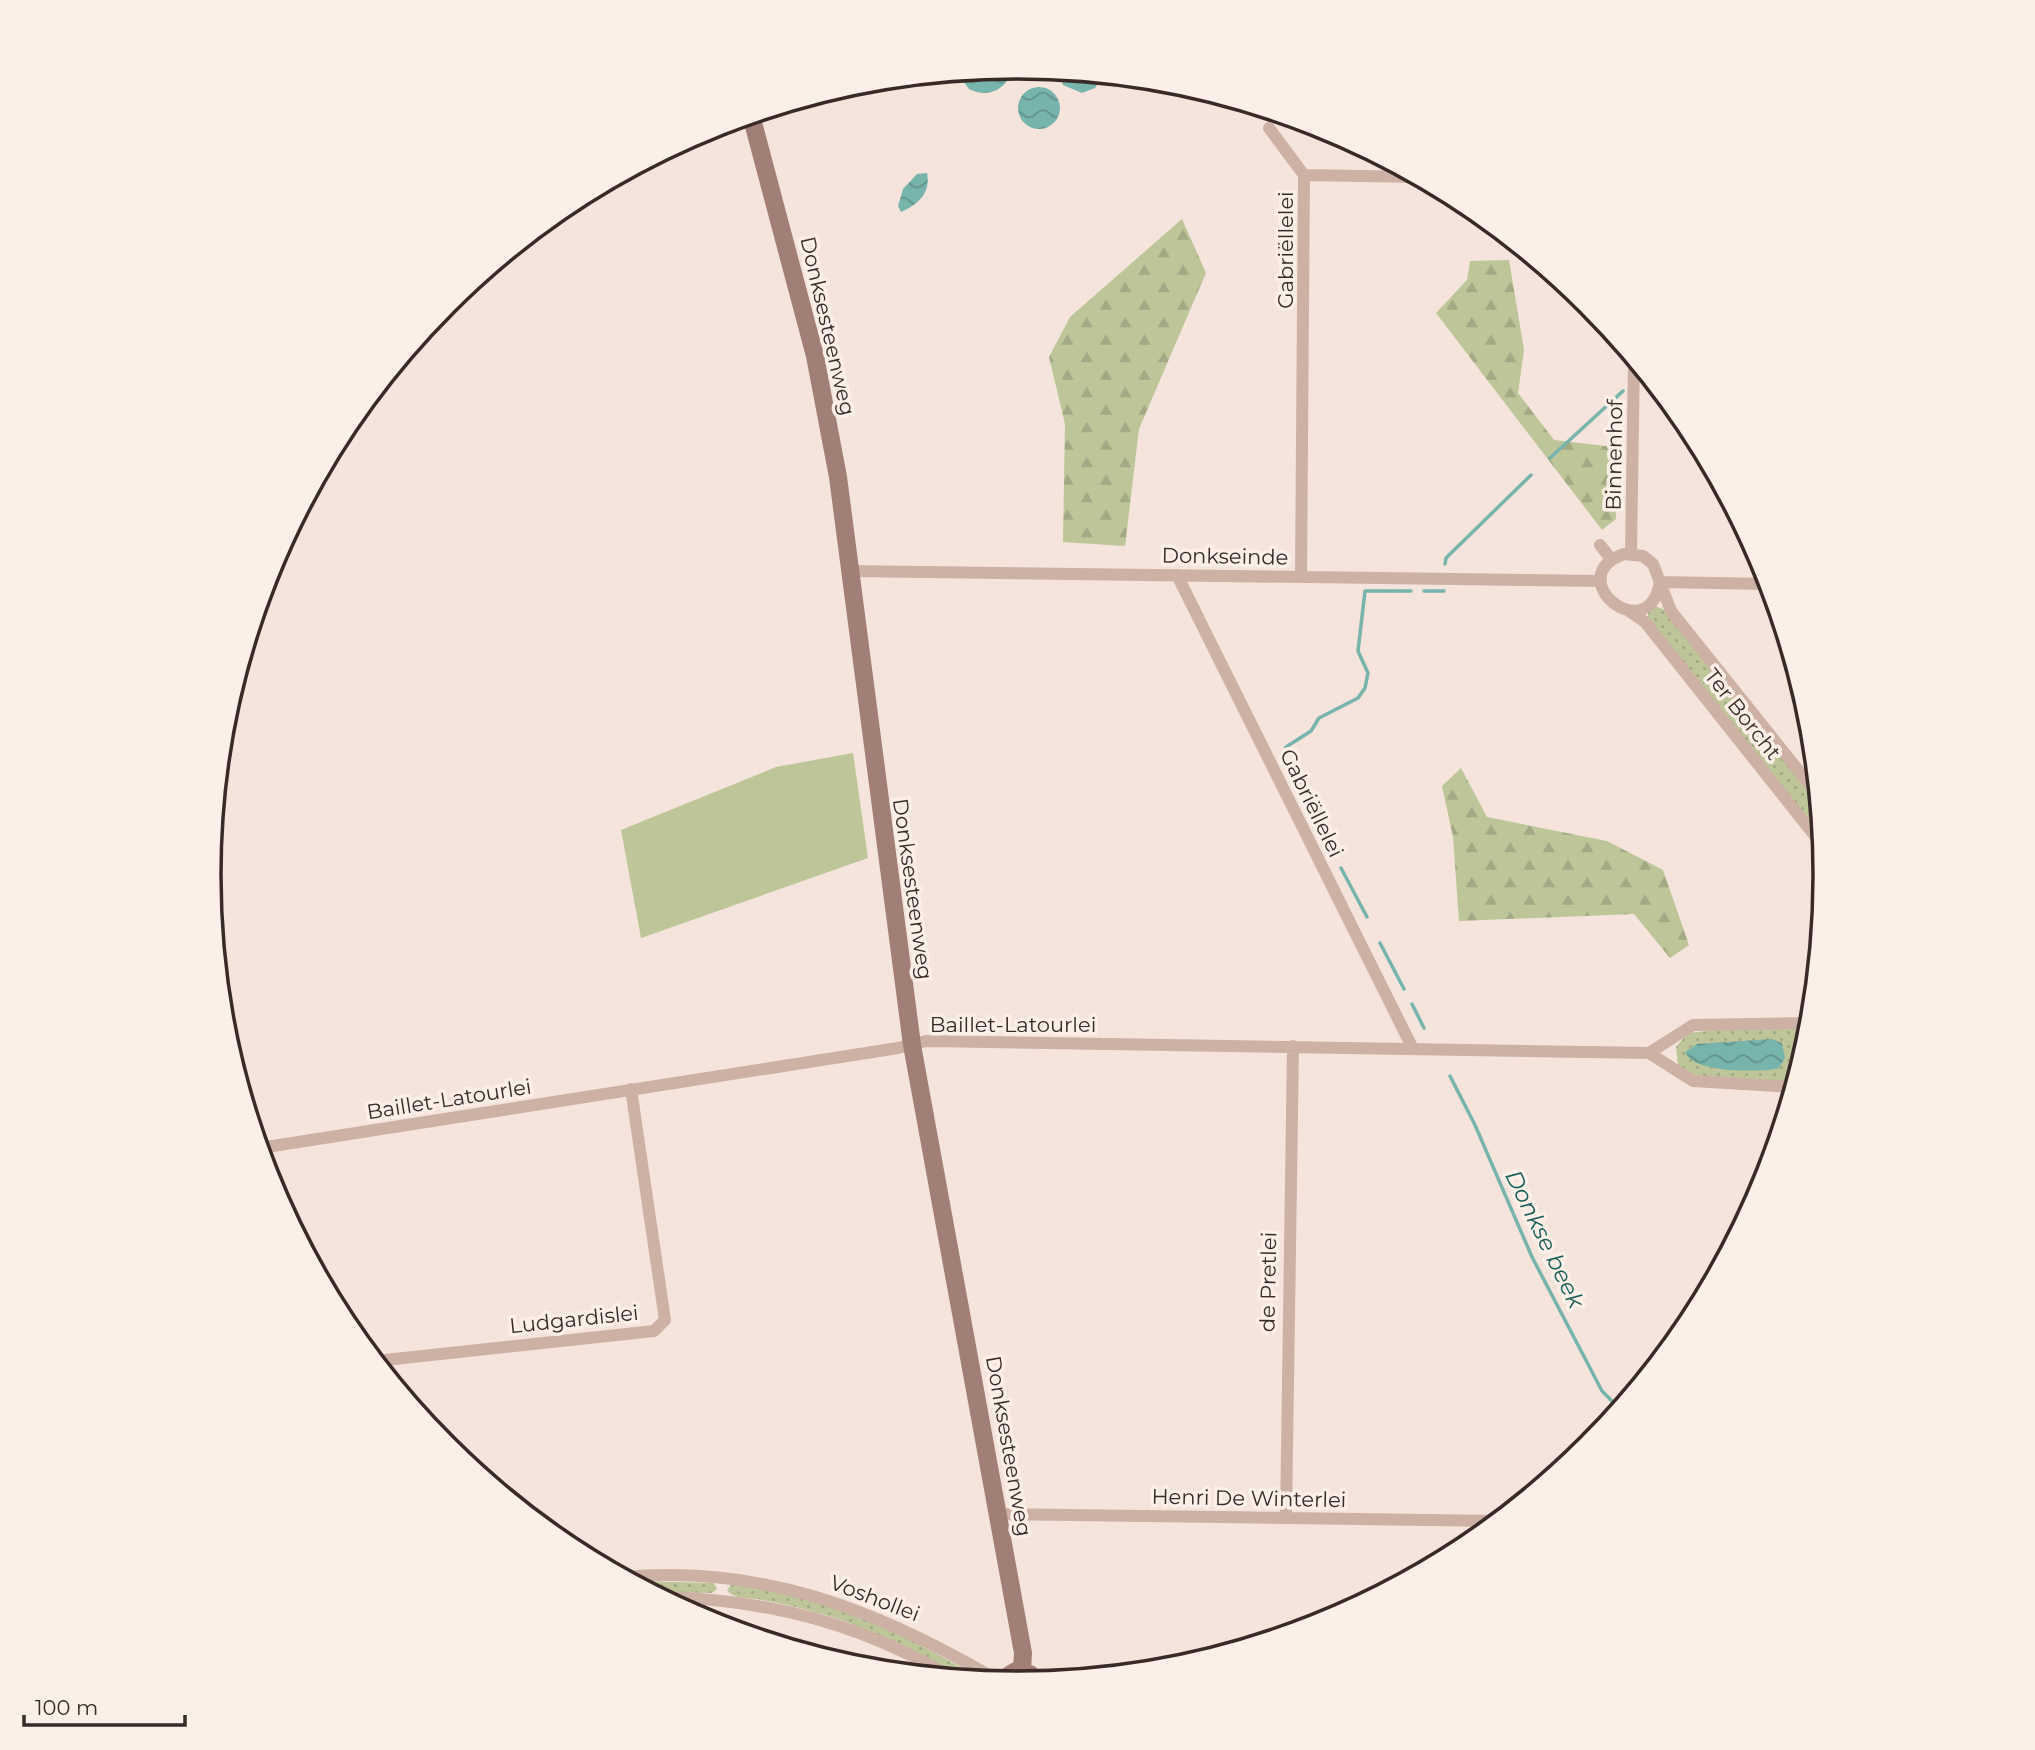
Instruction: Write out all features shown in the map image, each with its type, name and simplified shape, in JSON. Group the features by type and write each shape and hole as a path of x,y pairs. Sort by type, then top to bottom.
{"street":[{"name":"Donksesteenweg","path":"753,124 816,356 838,477 912,1045 1028,1671"},
{"path":"1269,128 1304,175 1400,177"},
{"name":"Gabriëllelei","path":"1301,577 1304,175"},
{"name":"Binnenhof","path":"1631,553 1634,372"},
{"path":"1600,545 1612,559"},
{"path":"1631,553 1643,556 1653,564 1660,582 1656,596 1647,605 1629,610 1609,601 1601,582 1606,565 1612,559 1631,553"},
{"name":"Donkseinde","path":"849,571 1601,582"},
{"name":"Gabriëllelei","path":"1177,575 1413,1049"},
{"path":"1660,582 1758,584"},
{"name":"Ter Borcht","path":"1660,582 1671,611 1808,783"},
{"name":"Ter Borcht","path":"1629,610 1645,622 1812,833"},
{"path":"1785,1086 1693,1081 1649,1053 1693,1025 1799,1023"},
{"name":"Baillet-Latourlei","path":"270,1146 926,1041 1649,1053"},
{"name":"de Pretlei","path":"1286,1518 1293,1046"},
{"name":"Ludgardislei","path":"386,1360 654,1331 665,1320 631,1089"},
{"name":"Henri De Winterlei","path":"999,1514 1483,1521"},
{"name":"Voshollei","path":"642,1577 723,1578 787,1588 856,1609 937,1644 981,1670"},
{"path":"722,1598 723,1578"},
{"name":"Voshollei","path":"683,1597 722,1598 799,1613 854,1630 905,1651 931,1666"}],"green space":[{"path":"1182,219 1206,273 1139,429 1125,546 1063,542 1065,424 1049,357 1070,317"},
{"path":"1509,260 1524,350 1518,393 1554,440 1614,447 1616,519 1602,530 1436,313 1467,280 1470,261"},
{"path":"1655,606 1665,610 1809,791 1812,827 1648,618 1648,612"},
{"path":"853,753 868,858 641,938 621,830 776,767"},
{"path":"1461,768 1487,817 1607,841 1663,870 1689,945 1670,958 1634,914 1459,921 1453,837 1442,786"},
{"path":"1734,1028 1798,1028 1787,1082 1692,1075 1678,1065 1676,1047 1688,1033"},
{"path":"651,1581 714,1583 717,1589 712,1593 672,1592"},
{"path":"732,1584 771,1590 870,1618 967,1670 940,1667 872,1633 835,1618 736,1596 727,1590"}],"water":[{"path":"1008,79 997,90 990,92 969,89 962,80"},
{"path":"1062,80 1098,83 1095,88 1082,93 1063,85"},
{"path":"1039,87 1054,93 1060,108 1054,123 1039,129 1024,123 1018,108 1024,93"},
{"path":"927,173 927,187 922,197 901,212 898,206 903,189 917,174"},
{"path":"1772,1039 1782,1043 1785,1058 1779,1068 1769,1070 1710,1067 1690,1059 1685,1052 1697,1044"}],"waterway":[{"name":"Donkse beek","path":"1550,458 1623,391"},
{"name":"Donkse beek","path":"1445,564 1446,558 1531,475"},
{"name":"Donkse beek","path":"1312,805 1285,760 1286,747 1311,731 1319,718 1358,698 1365,688 1368,673 1358,651 1365,591 1411,591"},
{"name":"Donkse beek","path":"1424,591 1444,591"},
{"name":"Donkse beek","path":"1323,830 1330,844"},
{"name":"Donkse beek","path":"1341,868 1367,917"},
{"name":"Donkse beek","path":"1380,943 1404,989"},
{"name":"Donkse beek","path":"1412,1004 1424,1028"},
{"name":"Donkse beek","path":"1450,1076 1475,1125 1532,1257 1602,1391 1614,1403"}]}
